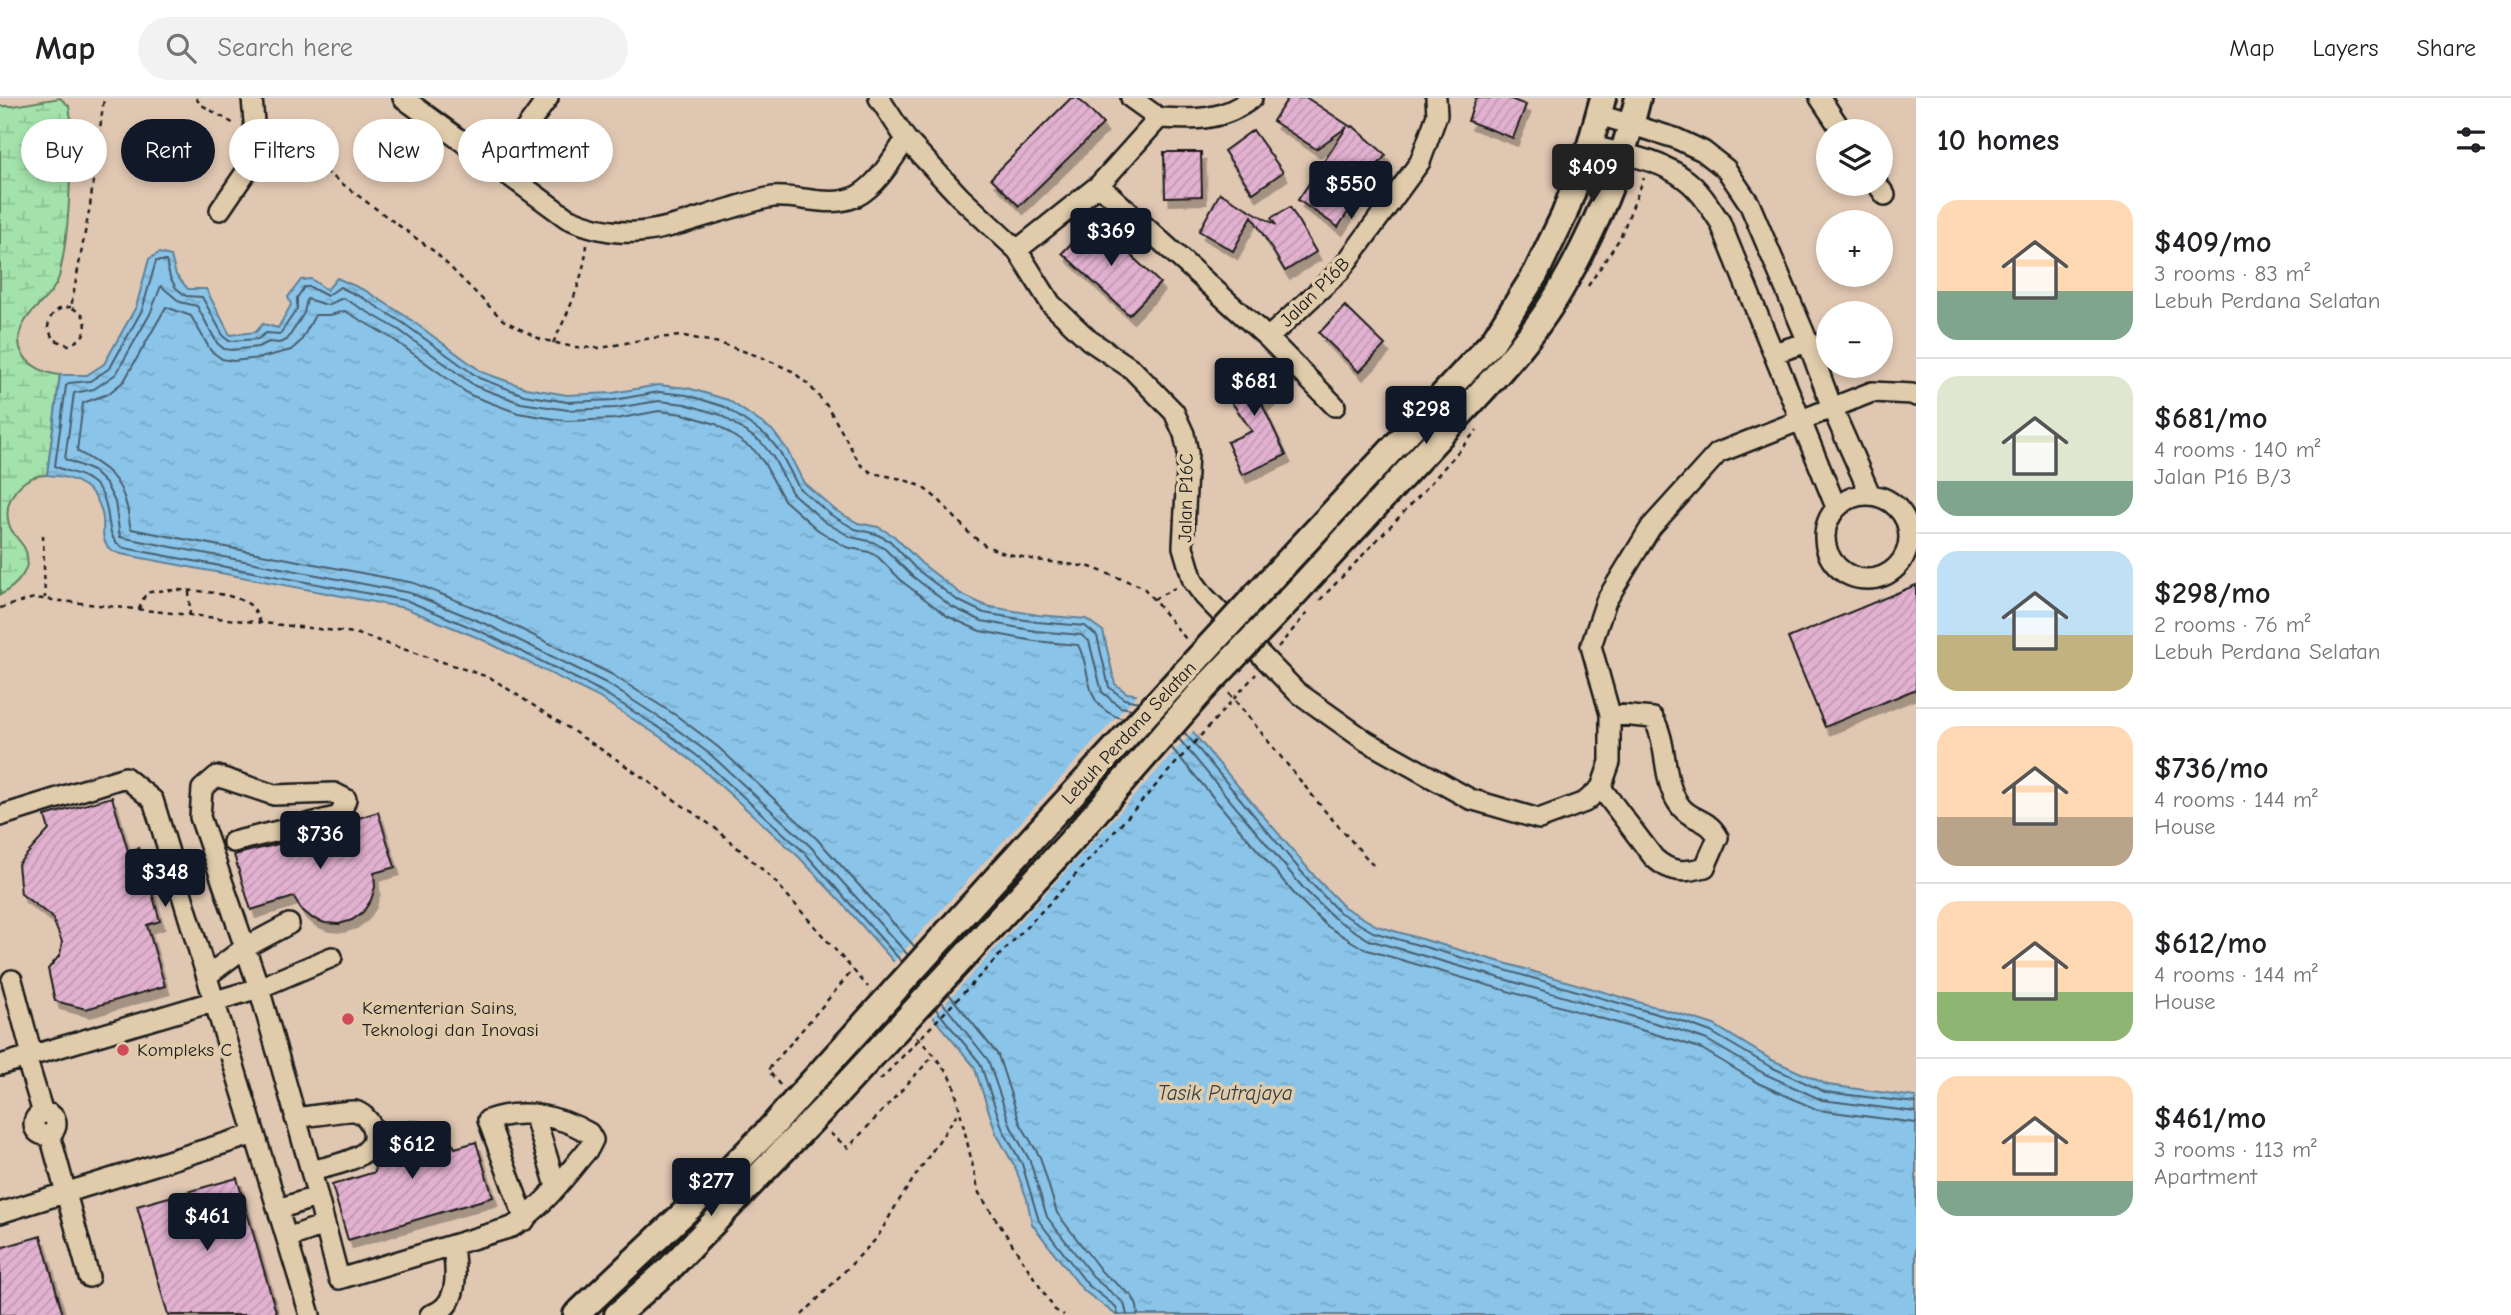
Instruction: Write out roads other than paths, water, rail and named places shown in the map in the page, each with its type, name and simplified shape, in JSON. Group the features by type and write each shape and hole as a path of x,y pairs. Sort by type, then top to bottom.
{"main road":[{"name":"Lebuh Perdana Selatan","path":"617,1315 670,1268 827,1105 1070,842 1201,692 1464,411 1525,340 1566,281 1623,154 1638,98"},
{"name":"Lebuh Perdana Selatan","path":"576,1315 769,1130 1046,823 1493,341 1536,273 1564,215 1601,107"}],"street":[{"path":"220,210 254,160 252,98"},
{"path":"402,98 458,138"},
{"path":"533,119 548,98"},
{"name":"Jalan P16C","path":"879,98 906,139 960,197 1017,250 1051,304 1090,340 1132,369 1174,412 1188,453 1183,547 1194,581 1203,596 1297,692 1366,741 1470,799 1538,818 1585,802 1601,788"},
{"path":"1131,98 1159,118 1199,121 1238,109 1252,98"},
{"name":"Jalan P16B","path":"1268,338 1340,271 1420,162 1437,115 1436,98"},
{"path":"1820,98 1834,119"},
{"path":"1601,107 1632,124 1675,138 1703,151 1726,169 1749,203 1870,494"},
{"path":"1017,250 1099,185 1159,118"},
{"path":"518,182 566,218 589,228 617,233 642,233 771,197 803,197 834,203 845,201 861,194 872,184 906,139"},
{"path":"1590,145 1666,168 1685,179 1703,197 1720,222 1836,507"},
{"path":"1099,185 1268,338 1335,406"},
{"path":"1774,352 1808,342"},
{"path":"1610,714 1653,718 1659,727 1676,801 1687,814 1712,825 1718,837 1705,867 1685,873 1665,867 1654,858 1601,788 1609,762 1610,714 1591,646 1606,601 1651,527 1718,453 1872,392 1916,396"},
{"path":"1870,494 1897,507 1908,523 1909,545 1897,568 1879,578 1857,579 1839,570 1826,552 1825,529 1836,507 1853,496 1870,494"},
{"path":"233,842 340,817 345,799 334,793 274,795 217,776 202,789 200,817 259,988 311,1171 338,1279 453,1246 512,1227 525,1220 589,1148 593,1139 589,1133 545,1115 515,1114 488,1120 525,1220"},
{"path":"0,816 125,777 153,800 310,1315"},
{"path":"207,976 244,948 289,924"},
{"path":"0,1065 259,988 332,957"},
{"path":"12,980 43,1113 35,1120 34,1128 39,1134 50,1135 68,1192 89,1277"},
{"path":"295,1118 354,1111 368,1118 374,1133 372,1147 360,1156 311,1171"},
{"path":"534,1114 556,1186"},
{"path":"0,1213 255,1135"},
{"path":"278,1209 316,1197"},
{"path":"287,1238 324,1225"},
{"path":"429,1315 437,1313 451,1298 457,1279 453,1246"}],"water":[{"name":"Tasik Putrajaya","path":"159,253 171,256 176,275 188,289 206,289 230,335 256,332 263,324 278,328 291,305 288,297 301,280 311,279 327,290 337,278 366,291 407,317 482,372 526,388 567,395 613,393 658,385 688,388 728,400 772,430 786,448 804,483 835,510 858,523 878,527 894,536 921,563 961,594 986,606 1038,615 1086,619 1103,631 1115,684 1127,693 1169,699 1199,740 1316,878 1344,907 1377,926 1714,1025 1772,1060 1828,1085 1916,1097 1916,1315 1116,1315 1083,1290 1032,1224 1027,1199 1015,1167 996,1133 974,1066 940,1026 895,963 799,857 700,767 662,738 598,697 481,639 405,608 121,554 108,548 104,539 101,508 91,492 76,481 47,475 60,375 87,375 104,364 136,307 149,259"}],"place":[{"name":"Kementerian Sains, Teknologi dan Inovasi","path":"348,1019"},
{"name":"Kompleks C","path":"123,1050"}]}
